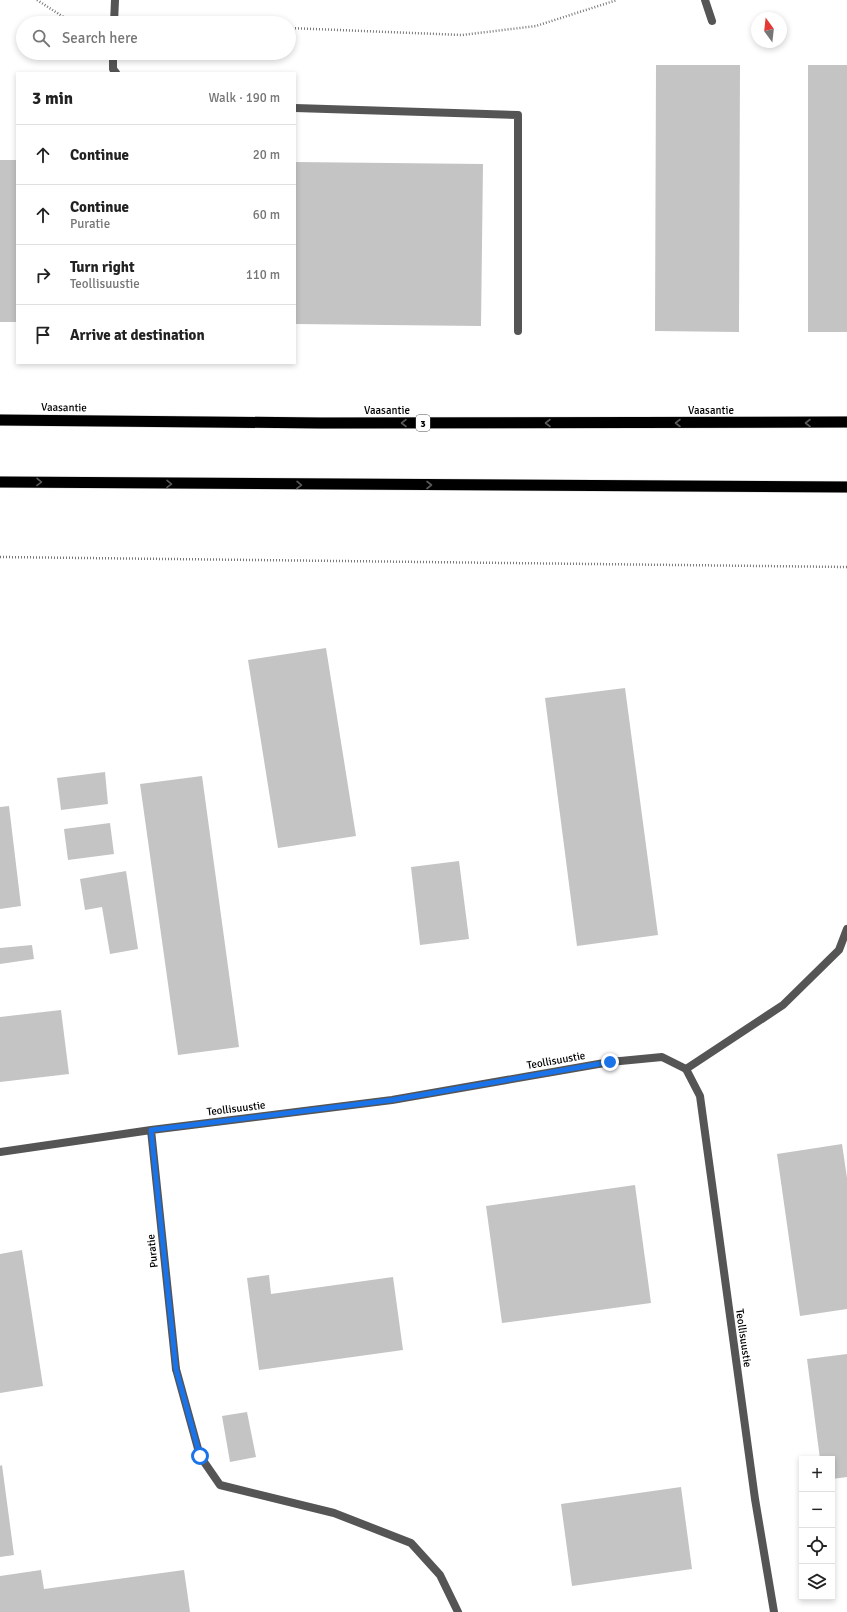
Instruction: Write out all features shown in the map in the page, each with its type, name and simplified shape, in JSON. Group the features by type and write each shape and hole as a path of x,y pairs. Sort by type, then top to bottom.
{"highway":[{"name":"Vaasantie","path":"0,420 321,423 847,422"},
{"path":"0,482 847,487"}],"street":[{"path":"115,16 116,0"},
{"path":"705,0 712,21"},
{"path":"113,60 113,70 115,72"},
{"path":"296,108 518,114 518,331"},
{"path":"686,1069 783,1005 839,950 847,929"},
{"name":"Teollisuustie","path":"0,1152 151,1130 392,1100 610,1062 662,1057 686,1069 700,1096 755,1499 774,1612"},
{"name":"Puratie","path":"151,1130 176,1369 200,1456 220,1485 334,1512 411,1543 440,1575 458,1612"}],"path":[{"path":"37,0 61,16"},
{"path":"296,28 462,35 536,26 617,0"},
{"path":"0,557 847,568"}],"building":[{"path":"656,65 740,65 739,332 655,331"},
{"path":"808,65 847,65 847,332 808,332"},
{"path":"0,160 16,160 16,322 0,322"},
{"path":"296,162 483,164 481,326 296,324"},
{"path":"326,648 356,836 278,848 248,660"},
{"path":"625,688 658,935 577,946 545,698"},
{"path":"105,772 108,804 61,810 57,778"},
{"path":"202,776 239,1047 178,1055 140,784"},
{"path":"9,806 21,906 0,909 0,807"},
{"path":"110,823 114,854 68,860 64,829"},
{"path":"459,861 469,939 420,945 411,867"},
{"path":"126,871 138,949 110,954 102,907 85,910 80,879"},
{"path":"32,945 34,959 0,964 0,948"},
{"path":"61,1010 69,1074 0,1082 0,1017"},
{"path":"842,1144 847,1178 847,1309 800,1316 777,1154"},
{"path":"635,1185 651,1303 502,1323 486,1206"},
{"path":"22,1250 43,1386 0,1393 0,1254"},
{"path":"269,1275 271,1294 393,1277 403,1350 259,1370 247,1278"},
{"path":"847,1354 847,1477 835,1479 835,1456 820,1456 807,1359"},
{"path":"247,1412 256,1457 230,1462 222,1416"},
{"path":"2,1465 14,1555 0,1557 0,1466"},
{"path":"681,1487 692,1569 572,1586 561,1504"},
{"path":"41,1570 44,1589 184,1570 190,1612 0,1612 0,1576"}],"route":[{"path":"200,1456 176,1369 151,1130 392,1100 610,1062"}]}
